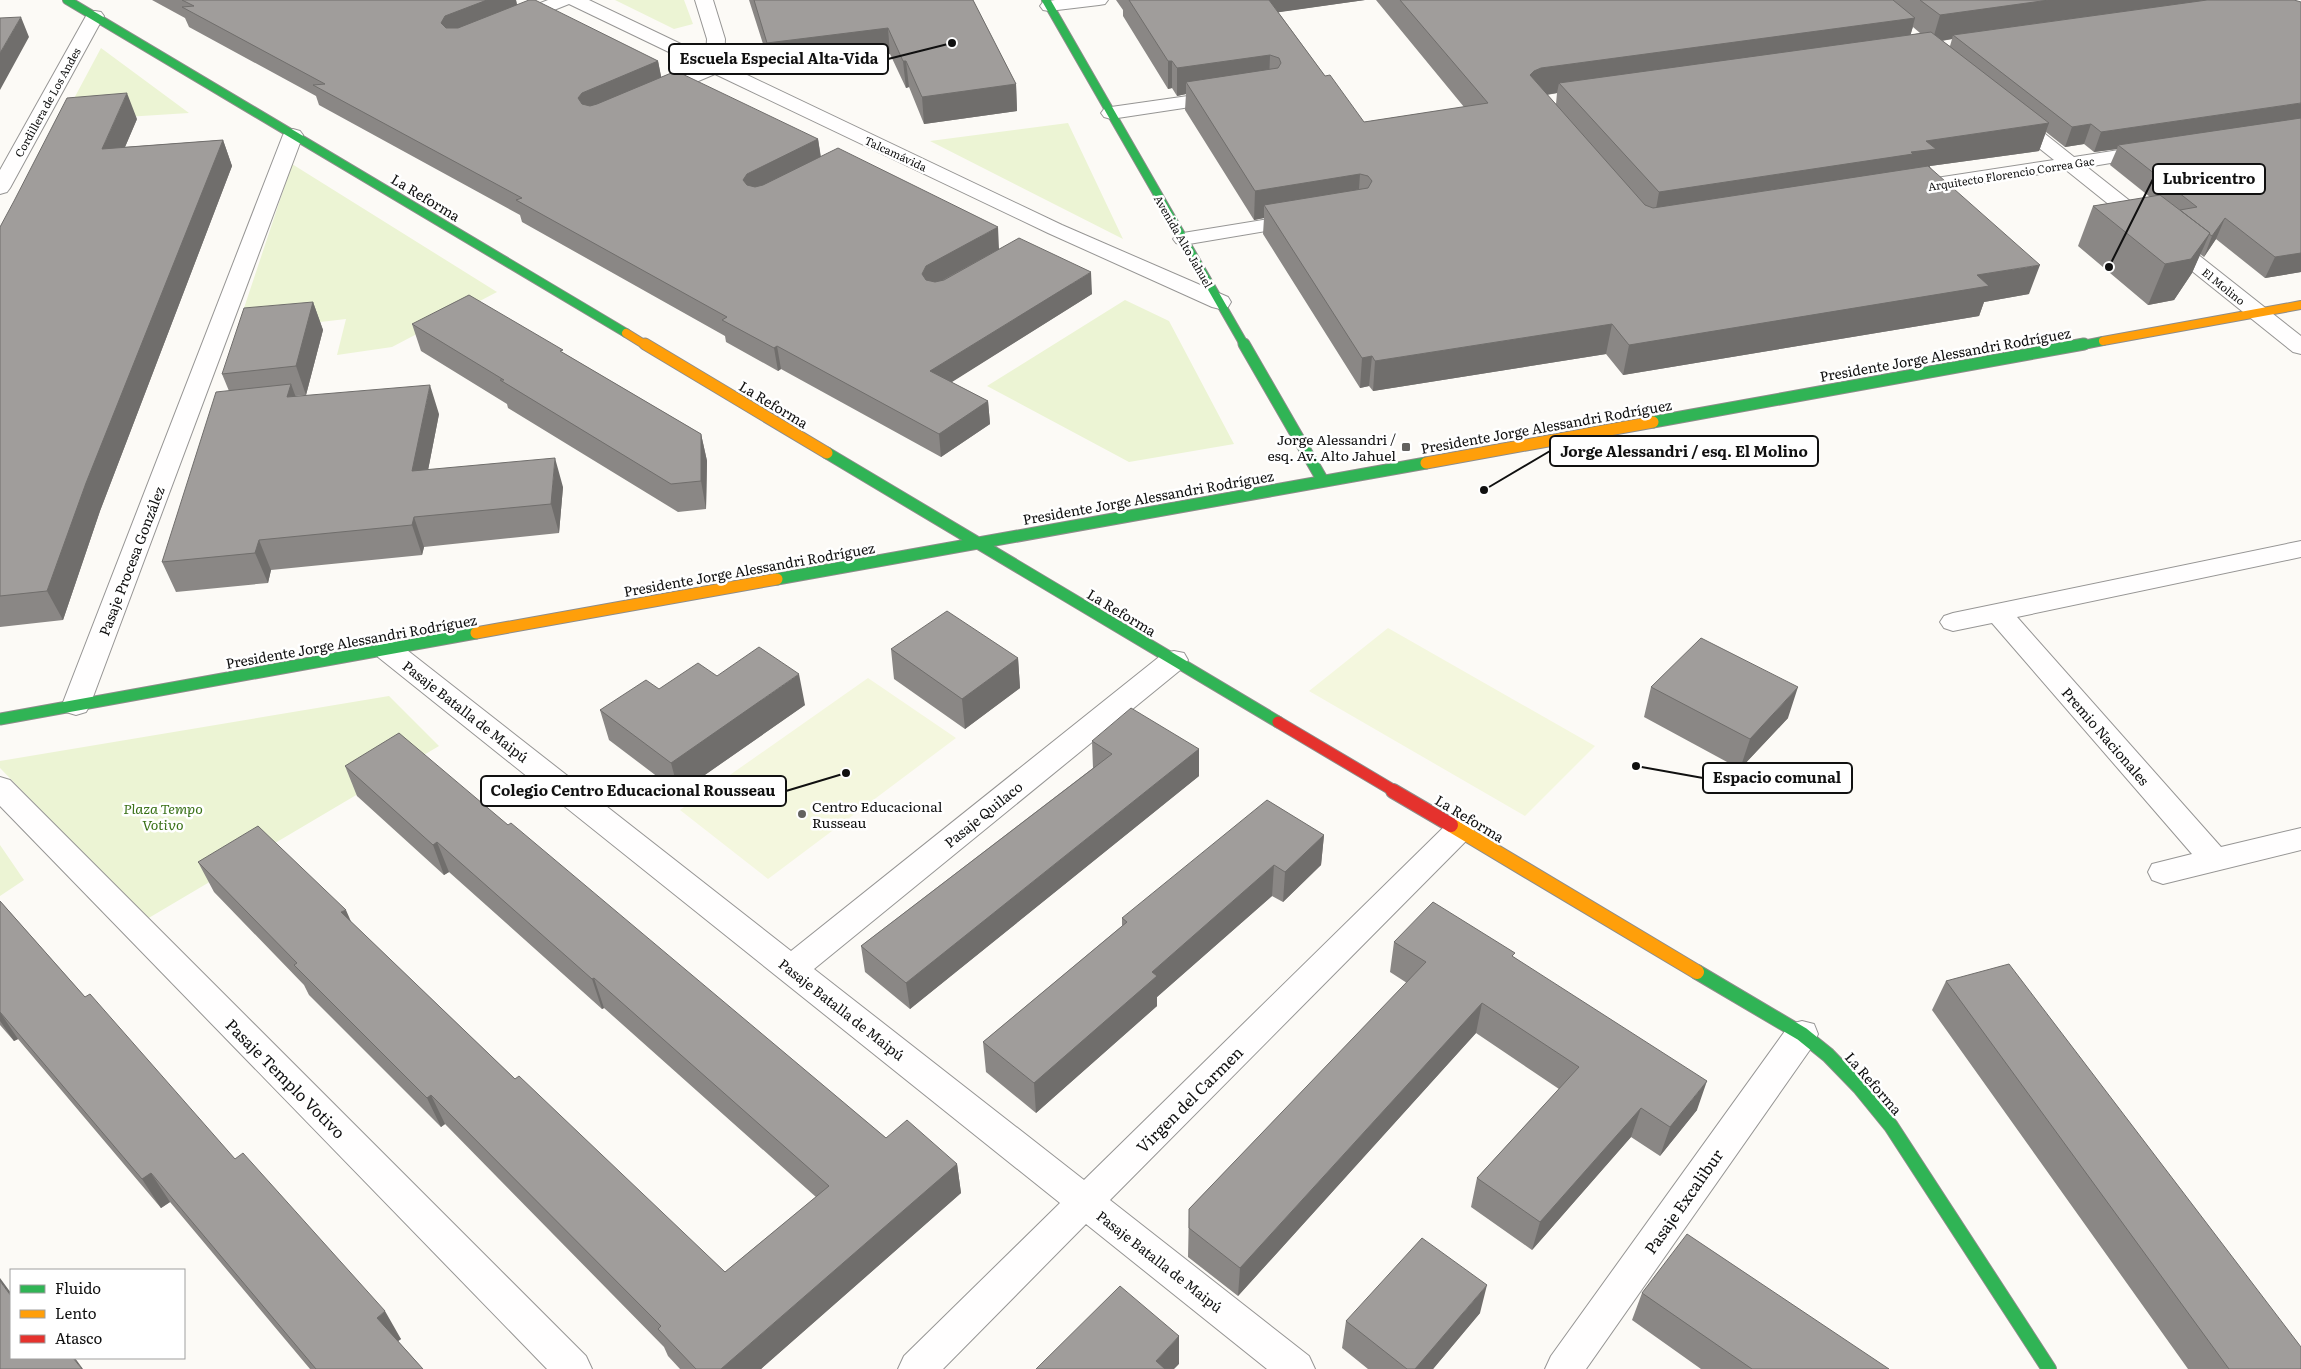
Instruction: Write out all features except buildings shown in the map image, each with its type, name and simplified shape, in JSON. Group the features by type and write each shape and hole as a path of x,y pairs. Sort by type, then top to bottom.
{"street":[{"name":"La Reforma","path":"67,0 1802,1034 1836,1061 1866,1092 1891,1126 2049,1369"},
{"path":"501,25 562,0"},
{"name":"Talcamávida","path":"575,0 1055,229 1220,302"},
{"path":"637,100 715,67 716,39 704,0"},
{"path":"1048,3 1099,0"},
{"name":"Avenida Alto Jahuel","path":"1048,3 1323,481"},
{"name":"Cordillera de Los Andes","path":"0,188 94,16"},
{"path":"1111,113 1241,94"},
{"name":"El Molino","path":"1995,104 2301,347"},
{"name":"Pasaje Procesa González","path":"76,705 293,134"},
{"path":"849,155 874,143"},
{"name":"Arquitecto Florencio Correa Gac","path":"1894,191 2167,149"},
{"path":"1183,239 1319,217"},
{"path":"1030,243 1055,229"},
{"name":"Presidente Jorge Alessandri Rodríguez","path":"0,719 2301,305"},
{"path":"186,417 214,414"},
{"path":"1953,622 2301,549"},
{"name":"Premio Nacionales","path":"1998,613 2215,860"},
{"name":"Pasaje Batalla de Maipú","path":"388,650 1296,1369"},
{"name":"Pasaje Quilaco","path":"791,969 1174,660"},
{"name":"Pasaje Templo Votivo","path":"0,788 573,1369"},
{"name":"Virgen del Carmen","path":"917,1369 1460,829"},
{"path":"2162,872 2301,839"},
{"name":"Pasaje Excalibur","path":"1564,1369 1802,1034"}],"green space":[{"path":"615,0 684,0 693,24 674,29"},
{"path":"101,48 189,113 62,121"},
{"path":"1068,123 1123,239 930,141"},
{"path":"292,164 497,292 392,347 337,355 346,319 236,332"},
{"path":"1125,300 1169,321 1234,444 1129,462 987,386"},
{"path":"1388,628 1595,746 1525,816 1309,691"},
{"path":"868,678 956,738 768,879 680,810"},
{"name":"Plaza Tempo Votivo","path":"389,696 439,746 147,919 0,768 0,761"},
{"path":"0,845 24,880 0,896"}],"traffic: fast":[{"path":"67,0 626,333"},
{"path":"1046,0 1323,481"},
{"path":"1653,422 2103,341"},
{"path":"827,453 1278,722"},
{"path":"777,579 1426,463"},
{"path":"0,719 476,633"},
{"path":"1697,972 1802,1034 1828,1055 1860,1088 1891,1126 2049,1369"}],"traffic: slow":[{"path":"2103,341 2301,305"},
{"path":"626,333 827,453"},
{"path":"1426,463 1653,422"},
{"path":"476,633 777,579"},
{"path":"1451,825 1697,972"}],"traffic: jam":[{"path":"1278,722 1451,825"}],"place":[{"name":"Escuela Especial Alta-Vida","path":"952,43"},
{"name":"Lubricentro","path":"2109,267"},
{"name":"Jorge Alessandri / esq. Av. Alto Jahuel","path":"1406,447"},
{"name":"Jorge Alessandri / esq. El Molino","path":"1484,490"},
{"name":"Espacio comunal","path":"1636,766"},
{"name":"Colegio Centro Educacional Rousseau","path":"846,773"},
{"name":"Centro Educacional Russeau","path":"802,814"}]}
